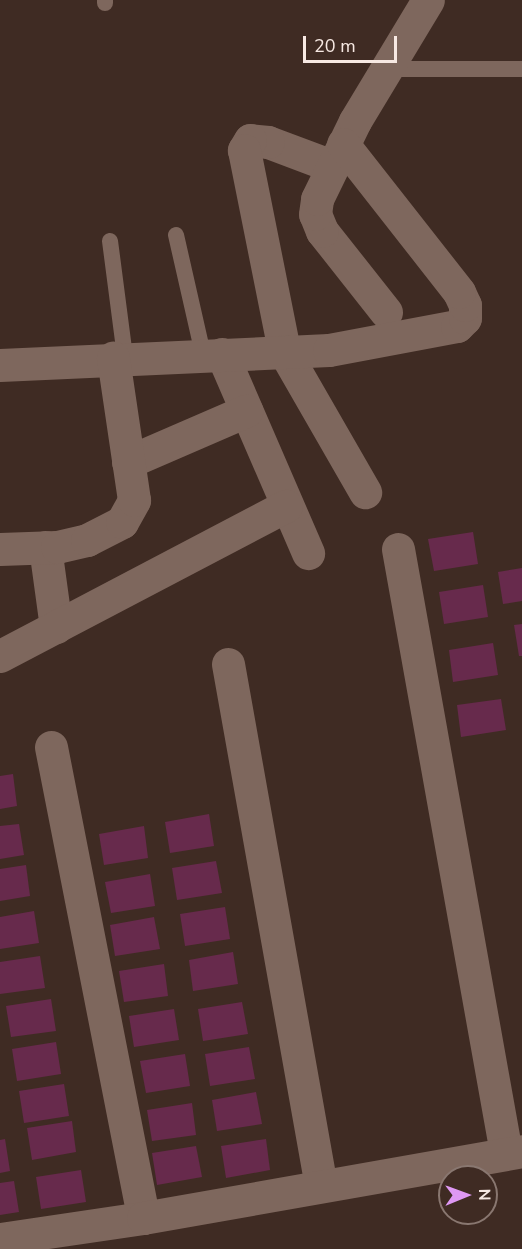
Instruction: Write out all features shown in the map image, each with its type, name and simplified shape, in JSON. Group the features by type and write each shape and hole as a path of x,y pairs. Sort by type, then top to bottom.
{"street":[{"path":"386,312 322,231 315,214 317,199 338,155 428,0"},
{"path":"0,365 119,357 284,351 329,350 457,326 465,318 465,305 459,291 338,155 250,140 244,150 284,351 365,492"},
{"path":"213,354 246,411 308,553"},
{"path":"0,549 45,547 87,540 122,522 134,500 128,462 119,357"},
{"path":"128,462 246,411"},
{"path":"0,656 286,506"},
{"path":"45,547 56,627"},
{"path":"0,1239 143,1218 514,1152 398,549"},
{"path":"228,664 321,1186"},
{"path":"51,747 143,1218"}],"lane":[{"path":"387,69 522,69"},
{"path":"176,235 213,354"},
{"path":"110,241 119,357"}],"building":[{"path":"473,532 478,564 434,571 428,539"},
{"path":"522,568 522,601 503,604 498,572"},
{"path":"483,585 488,617 444,624 439,592"},
{"path":"522,624 522,656 519,656 514,625"},
{"path":"493,643 498,675 453,682 449,650"},
{"path":"501,699 506,730 461,737 457,705"},
{"path":"13,774 17,806 0,809 0,776"},
{"path":"209,814 214,846 170,853 165,822"},
{"path":"19,824 24,855 0,859 0,826"},
{"path":"144,826 148,858 104,865 99,834"},
{"path":"216,861 222,893 177,900 172,868"},
{"path":"26,865 30,896 0,901 0,869"},
{"path":"150,874 155,906 111,913 105,882"},
{"path":"225,907 230,939 185,946 180,914"},
{"path":"34,911 39,943 0,949 0,917"},
{"path":"154,917 160,949 115,956 110,925"},
{"path":"233,952 238,984 193,991 189,960"},
{"path":"40,956 45,988 0,994 0,962"},
{"path":"164,964 168,996 124,1002 119,971"},
{"path":"51,999 56,1031 11,1037 6,1006"},
{"path":"242,1002 248,1034 203,1041 198,1009"},
{"path":"174,1009 179,1040 134,1047 129,1016"},
{"path":"56,1042 61,1074 17,1081 12,1049"},
{"path":"249,1047 255,1079 210,1086 205,1054"},
{"path":"185,1054 190,1086 146,1093 140,1061"},
{"path":"64,1084 69,1116 24,1123 19,1091"},
{"path":"256,1092 262,1124 217,1131 212,1100"},
{"path":"192,1103 196,1135 152,1141 147,1110"},
{"path":"72,1121 76,1152 32,1160 27,1128"},
{"path":"5,1139 10,1171 0,1173 0,1140"},
{"path":"266,1139 270,1170 226,1178 221,1146"},
{"path":"196,1146 202,1177 157,1185 152,1153"},
{"path":"81,1170 86,1202 41,1209 36,1177"},
{"path":"14,1181 19,1212 0,1215 0,1183"}]}
